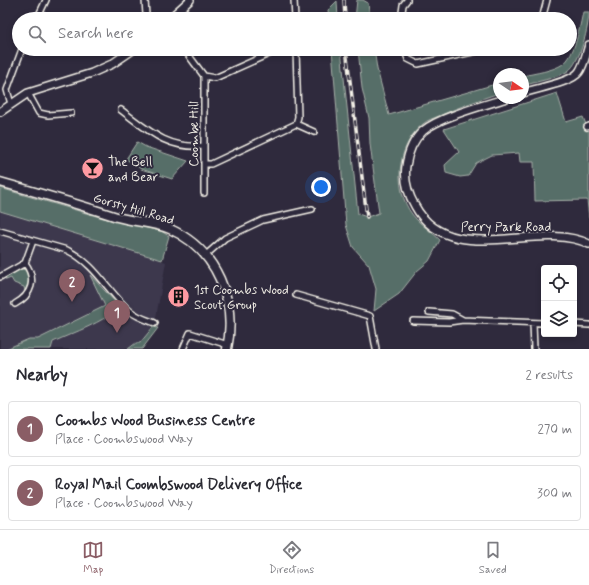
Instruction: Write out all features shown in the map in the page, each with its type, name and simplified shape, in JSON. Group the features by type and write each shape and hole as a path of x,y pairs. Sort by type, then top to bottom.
{"main road":[{"name":"Gorsty Hill Road","path":"0,182 118,217 162,226 183,237 206,255 217,271 226,297 230,322 227,347"}],"street":[{"path":"40,12 46,0"},
{"path":"145,0 146,12"},
{"path":"177,12 190,0"},
{"path":"294,0 295,12"},
{"path":"402,12 406,0"},
{"path":"544,12 547,0"},
{"path":"529,91 566,80 576,75 582,68 588,54 589,46"},
{"path":"11,104 7,90 19,56"},
{"path":"0,112 28,93 102,69 123,56"},
{"path":"189,56 204,76 215,78 264,56"},
{"path":"204,164 211,164 296,124 298,117 296,56"},
{"path":"407,56 408,59 418,64 454,56"},
{"name":"Coombe Hill","path":"204,76 204,193"},
{"path":"28,93 39,113 48,115 71,113"},
{"name":"Perry Park Road","path":"493,103 436,123 419,136 410,150 405,169 408,193 416,209 434,228 457,238 479,240 566,237 589,244"},
{"path":"121,110 156,137 181,146 203,146"},
{"path":"296,124 314,132"},
{"path":"206,255 225,238 263,220 312,209"},
{"path":"0,231 67,250 76,255 94,270 130,311 155,323"},
{"path":"0,277 25,263 33,241"},
{"path":"15,304 24,299 31,287 30,271 25,263"},
{"path":"296,295 370,316 376,349"},
{"path":"429,312 452,314 462,320"},
{"path":"414,321 449,322 462,320 541,323"},
{"path":"533,323 534,349"},
{"path":"577,324 589,325"},
{"path":"183,349 190,333 227,347"}],"shaded area":[{"path":"0,211 166,262 155,323 136,349 0,349"}],"green space":[{"path":"357,0 363,0 368,3 369,12 356,12"},
{"path":"337,1 338,12 328,12 328,10"},
{"path":"583,12 589,12 583,44 572,67 568,71 557,76 529,84 529,75 544,72 563,64 570,56 577,56 577,37"},
{"path":"333,56 342,56 358,214 367,217 379,213 370,144 369,118 362,88 359,56 375,56 389,115 493,85 493,95 426,121 414,133 407,145 402,157 400,171 403,198 409,210 417,220 440,240 429,261 417,271 399,294 374,311 376,289 369,265 353,247 346,225"},
{"path":"557,93 566,122 583,117 589,132 589,218 587,200 535,201 534,162 520,162 519,153 492,155 476,163 468,176 460,177 446,173 445,165 459,152 444,129 522,104 529,104 529,102"},
{"path":"137,142 146,147 188,161 172,179 141,169 126,159"},
{"path":"0,188 103,218 161,231 169,236 162,260 0,211"},
{"path":"20,269 27,270 28,273 28,281 25,291 24,287 14,283 11,278 6,280 6,278"},
{"path":"90,275 120,307 96,323 53,342 51,349 6,349 29,339 38,339 105,306"},
{"path":"153,327 158,328 142,349 128,349 136,343 140,343"}],"railway":[{"path":"344,0 345,12"},
{"path":"347,56 367,217"}],"place":[{"name":"The Bell and Bear","path":"92,168"},
{"name":"1st Coombs Wood Scout Group","path":"179,296"},
{"name":"Royal Mail Coombswood Delivery Office","path":"72,302"},
{"name":"Coombs Wood Business Centre","path":"117,333"}]}
